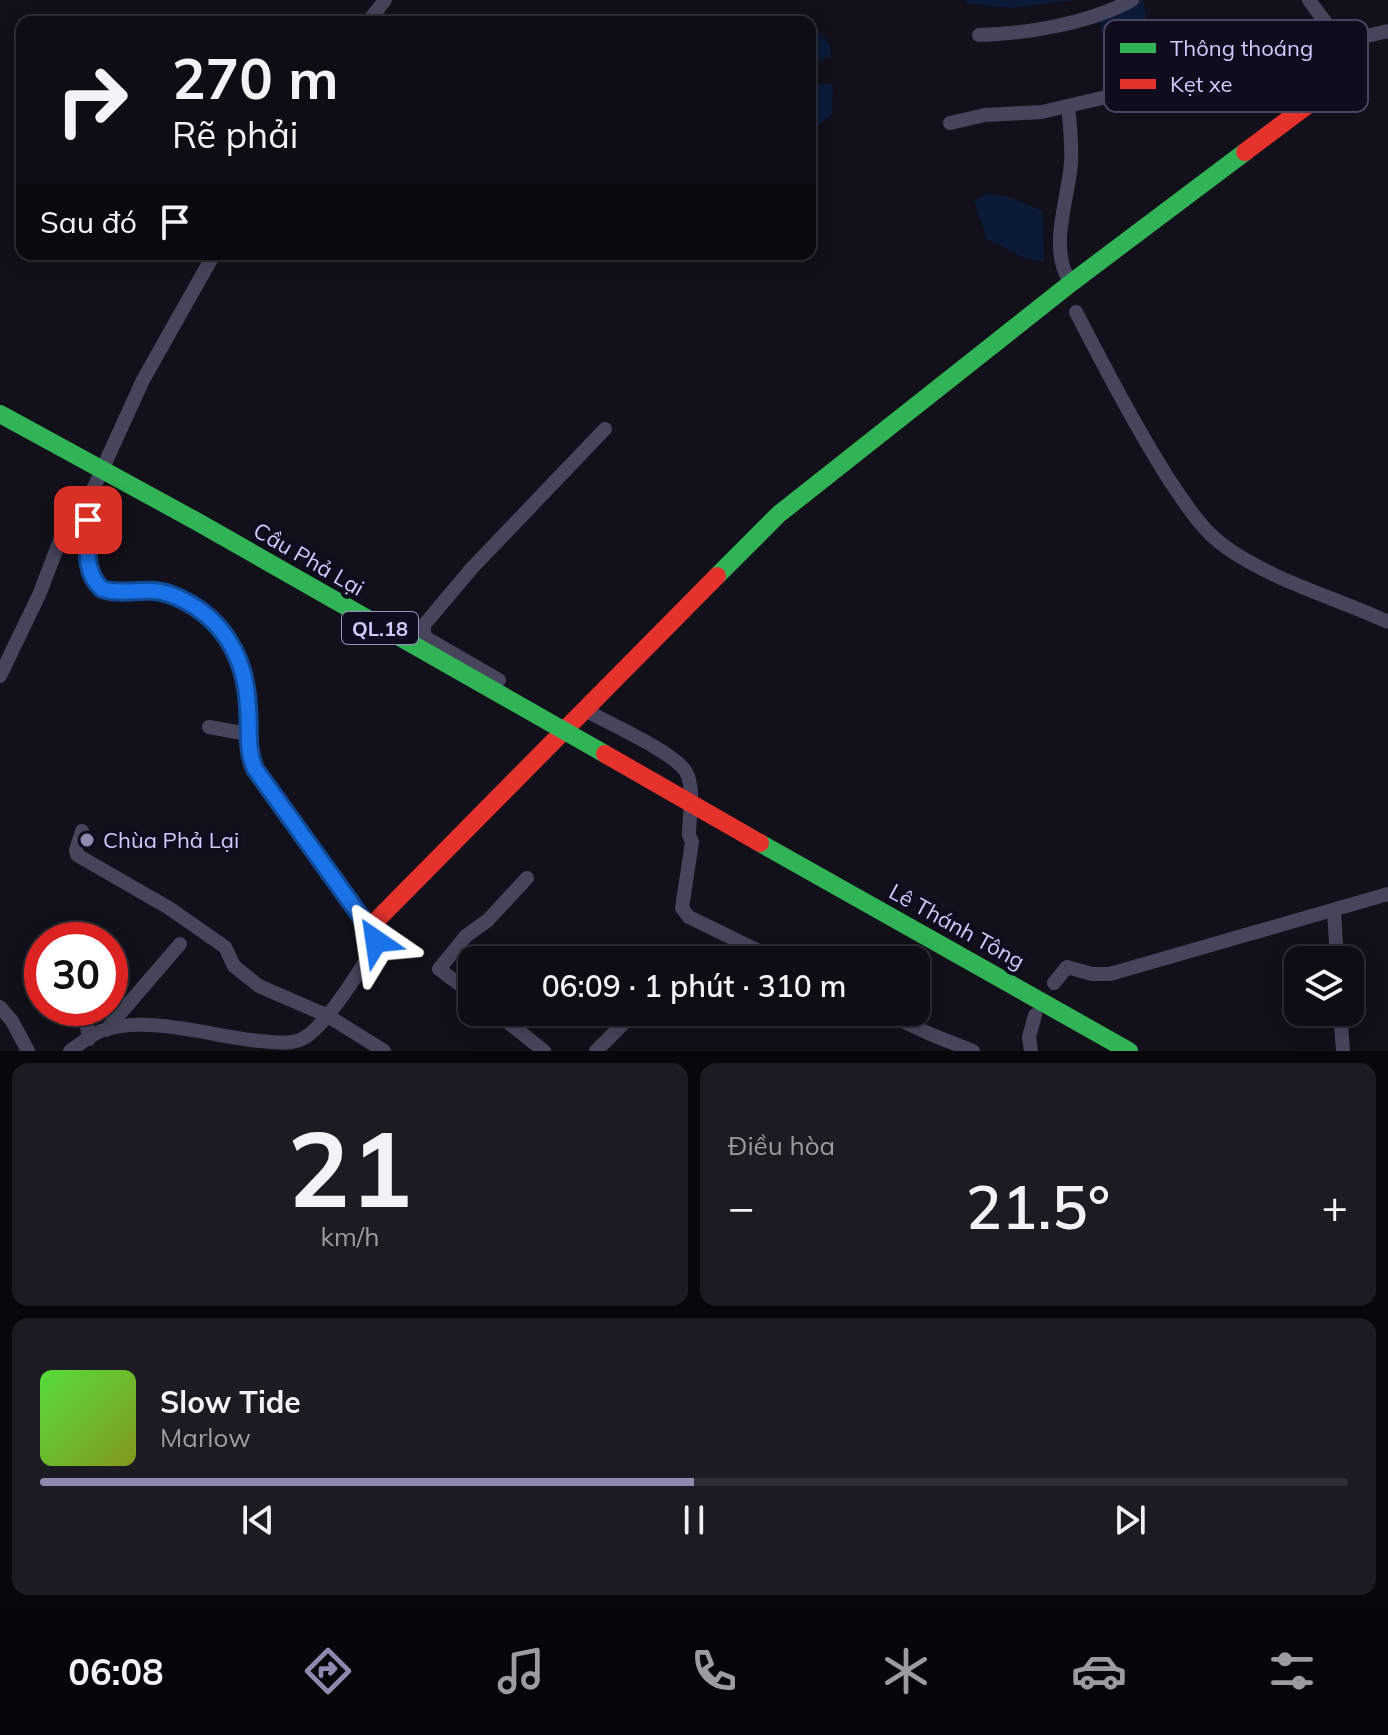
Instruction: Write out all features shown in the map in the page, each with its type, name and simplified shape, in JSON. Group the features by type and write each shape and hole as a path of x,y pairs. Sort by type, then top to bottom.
{"main road":[{"path":"369,928 779,514 1071,283 1296,112"},
{"name":"Cầu Phả Lại","path":"0,414 196,521 760,843"},
{"name":"Lê Thánh Tông","path":"760,843 1129,1051"}],"street":[{"path":"373,16 385,0"},
{"path":"979,35 1024,32 1092,16 1132,0"},
{"path":"1309,0 1326,20"},
{"path":"1368,36 1388,31"},
{"path":"950,123 985,115 1031,114 1104,98"},
{"path":"1068,106 1071,164 1062,222 1061,263 1071,283"},
{"path":"70,1051 106,1030 132,1026 167,1026 290,1046 314,1032 328,1016 376,943 369,928 255,769 248,748 244,672 238,654 225,634 185,601 166,593 145,590 110,592 96,584 87,562 86,505 143,380 211,260"},
{"path":"1076,312 1140,434 1189,510 1207,532 1241,557 1275,575 1388,622"},
{"path":"605,429 472,568 428,618 423,630 428,639 579,716 675,759 687,773 689,835 692,842 682,908 689,917 748,946"},
{"path":"0,676 39,595 69,517 86,505"},
{"path":"209,727 248,734"},
{"path":"82,831 77,855 169,908 225,947 234,966 259,986 328,1016 384,1051"},
{"path":"458,983 439,969 466,936 488,920 527,878"},
{"path":"1054,983 1067,967 1092,974 1110,974 1388,894"},
{"path":"1334,911 1336,946"},
{"path":"106,1030 180,944"},
{"path":"0,1007 12,1021 28,1051"},
{"path":"1031,1051 1029,1037 1035,1015"},
{"path":"87,1026 89,1039"},
{"path":"513,1026 544,1051"},
{"path":"596,1051 621,1026"},
{"path":"915,1026 973,1051"},
{"path":"1341,1026 1343,1051"}],"water":[{"path":"967,0 1074,0 1010,8 966,3"},
{"path":"1132,0 1143,0 1147,19 1104,20 1104,46 1099,14"},
{"path":"816,30 826,39 830,57 816,63"},
{"path":"816,83 833,85 832,114 816,128"},
{"path":"988,194 1006,196 1043,211 1044,262 1024,258 987,239 974,200"}],"traffic: fast":[{"path":"717,576 779,514 1071,283 1245,152"},
{"path":"0,414 196,521 605,754"},
{"path":"760,843 1129,1051"}],"traffic: jam":[{"path":"1245,152 1298,112"},
{"path":"369,928 717,576"},
{"path":"605,754 760,843"}],"place":[{"name":"Chùa Phả Lại","path":"87,840"}],"route":[{"path":"88,520 87,562 91,576 102,589 110,592 145,590 166,593 185,601 225,634 238,654 244,672 248,748 255,769 376,941"}]}
